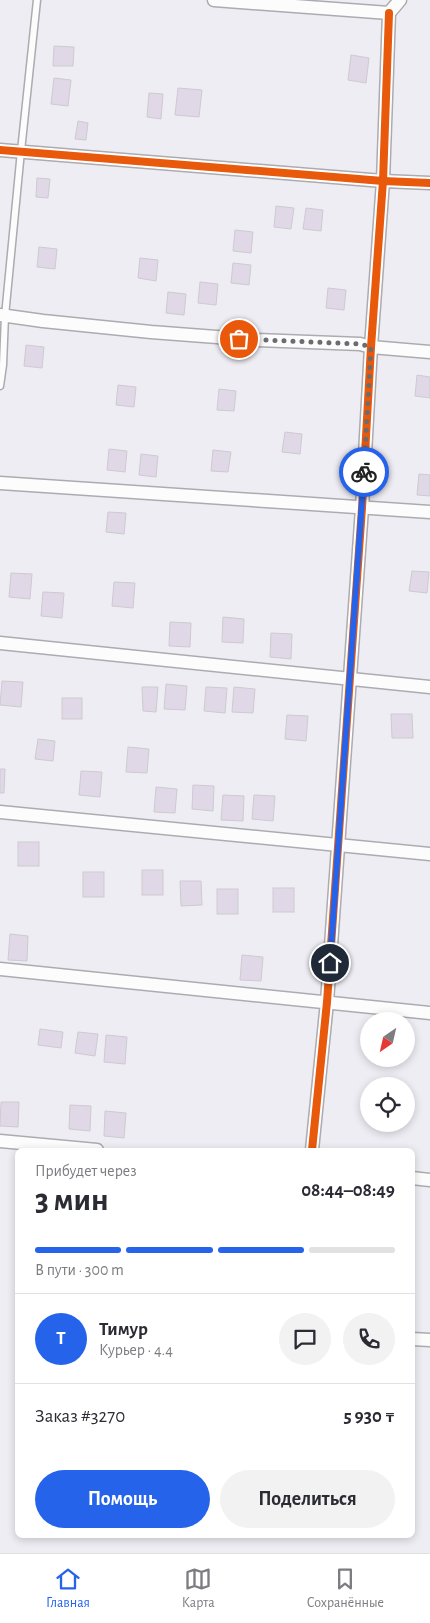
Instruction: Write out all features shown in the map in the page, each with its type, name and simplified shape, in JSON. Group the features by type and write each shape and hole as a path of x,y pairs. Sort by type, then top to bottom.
{"street":[{"path":"214,0 389,13"},
{"path":"312,1148 328,1002 362,508 383,180 389,13 400,0"},
{"path":"0,150 430,183"},
{"path":"3,315 151,332 257,340 360,344 371,347 430,352"},
{"path":"0,483 430,512"},
{"path":"0,644 430,687"},
{"path":"0,812 430,854"},
{"path":"0,969 430,1013"},
{"path":"0,1141 76,1148"},
{"path":"415,1178 430,1180"},
{"path":"415,1339 430,1340"}],"lane":[{"path":"0,386 3,365 3,315 37,0"}],"building":[{"path":"54,46 74,47 73,66 53,66"},
{"path":"351,55 369,58 366,83 348,80"},
{"path":"54,78 71,80 68,106 51,104"},
{"path":"178,88 202,90 199,117 175,115"},
{"path":"149,93 163,94 161,119 147,117"},
{"path":"78,121 88,123 86,140 75,139"},
{"path":"37,178 50,179 48,198 36,197"},
{"path":"276,206 294,208 291,229 274,227"},
{"path":"306,208 323,210 321,231 303,229"},
{"path":"235,230 253,232 251,253 233,251"},
{"path":"39,247 57,249 55,269 37,267"},
{"path":"140,258 158,260 156,281 138,278"},
{"path":"233,263 251,265 249,285 231,283"},
{"path":"200,282 218,284 216,305 198,303"},
{"path":"328,288 346,290 344,310 326,308"},
{"path":"168,292 186,294 184,315 166,313"},
{"path":"26,345 44,347 42,368 24,366"},
{"path":"417,375 430,377 430,398 415,396"},
{"path":"118,385 136,387 134,407 116,405"},
{"path":"219,389 236,391 234,411 217,410"},
{"path":"285,432 302,434 300,454 282,452"},
{"path":"109,449 127,451 125,472 107,470"},
{"path":"213,450 231,452 228,472 211,471"},
{"path":"141,454 158,456 156,477 139,475"},
{"path":"419,474 430,475 430,496 417,495"},
{"path":"108,512 126,513 124,534 106,532"},
{"path":"412,571 429,572 427,593 409,591"},
{"path":"11,573 32,574 30,599 9,597"},
{"path":"114,582 135,583 133,608 112,606"},
{"path":"43,592 64,593 62,618 41,616"},
{"path":"223,617 244,619 243,643 222,642"},
{"path":"170,622 191,623 190,647 169,646"},
{"path":"271,633 292,634 291,659 270,657"},
{"path":"2,681 23,682 21,707 0,705"},
{"path":"166,684 187,686 185,710 164,709"},
{"path":"142,687 158,687 156,712 143,711"},
{"path":"206,687 227,688 225,713 204,711"},
{"path":"234,687 255,689 253,713 232,712"},
{"path":"62,698 82,698 82,719 62,719"},
{"path":"391,714 412,714 413,738 392,738"},
{"path":"287,715 308,716 306,741 285,739"},
{"path":"38,739 55,741 53,761 35,759"},
{"path":"128,747 149,749 147,773 126,772"},
{"path":"0,769 5,769 4,793 0,793"},
{"path":"81,771 102,772 100,797 79,795"},
{"path":"193,785 214,786 213,811 192,809"},
{"path":"156,787 177,789 175,813 154,812"},
{"path":"223,795 244,796 243,821 221,820"},
{"path":"254,795 275,796 273,821 252,819"},
{"path":"18,842 39,842 39,866 18,866"},
{"path":"142,870 163,870 163,895 142,895"},
{"path":"83,872 104,872 104,897 83,897"},
{"path":"180,881 201,881 202,905 181,906"},
{"path":"273,888 294,888 294,912 273,912"},
{"path":"217,889 238,889 238,914 217,914"},
{"path":"10,934 28,936 27,961 8,960"},
{"path":"242,955 263,957 261,981 240,980"},
{"path":"40,1029 63,1032 61,1048 38,1045"},
{"path":"78,1032 98,1034 95,1056 75,1053"},
{"path":"106,1035 127,1037 125,1064 104,1062"},
{"path":"1,1102 19,1102 18,1127 0,1126"},
{"path":"70,1105 91,1106 90,1131 69,1129"},
{"path":"105,1111 126,1113 124,1138 104,1136"}],"cycle path":[{"path":"0,150 383,181 389,13"},
{"path":"312,1148 327,1002 383,181 430,183"}],"way so far":[{"path":"239,339 360,344 371,347 364,472"}],"route":[{"path":"330,963 364,472"}]}
